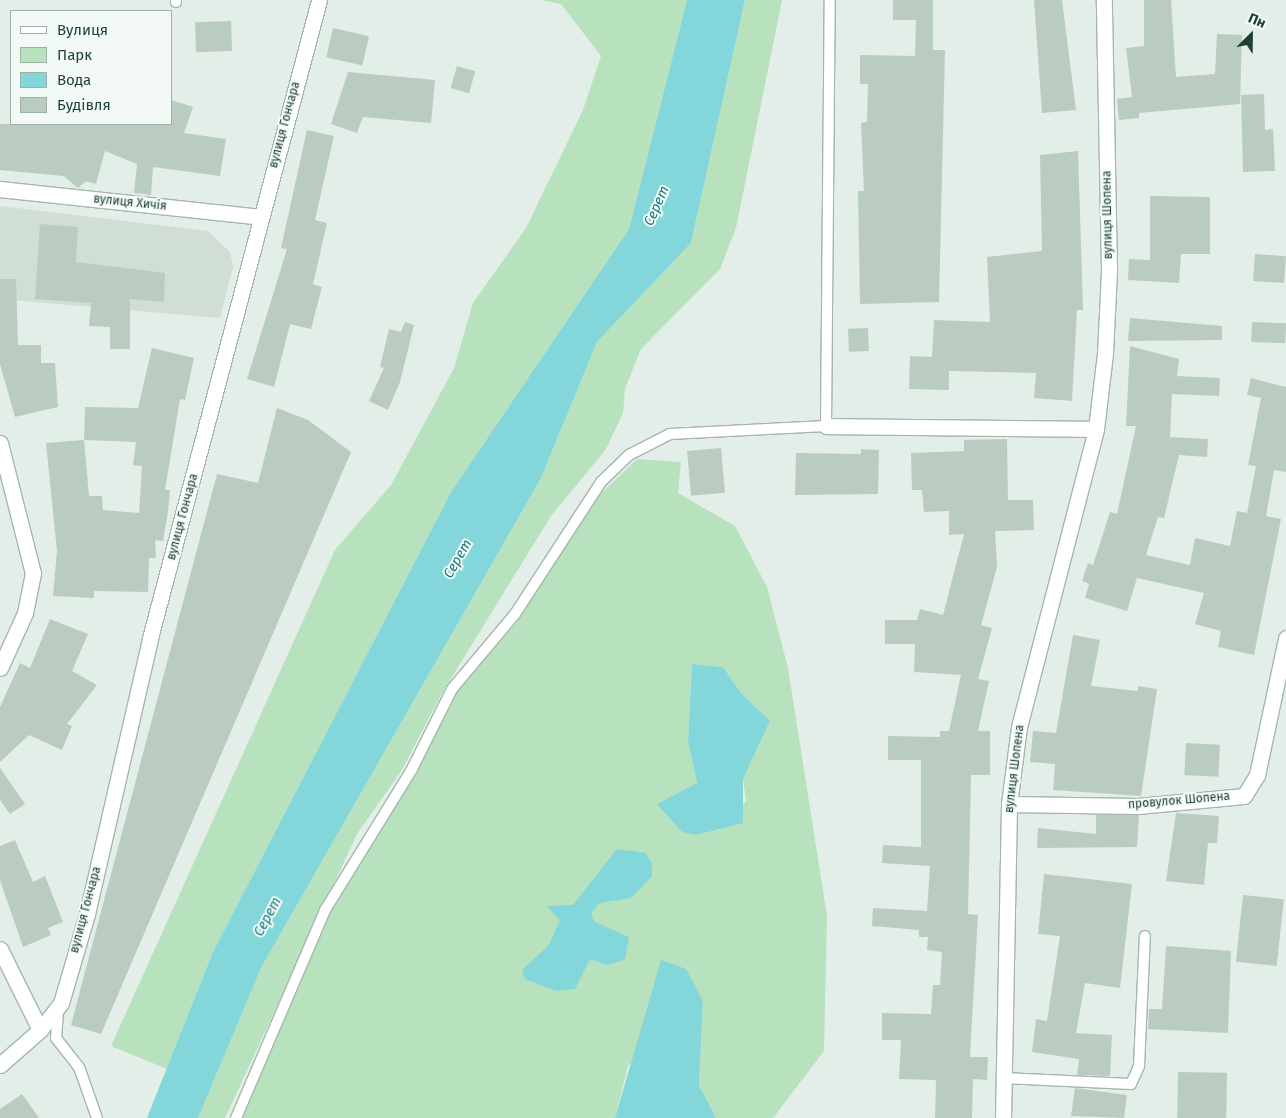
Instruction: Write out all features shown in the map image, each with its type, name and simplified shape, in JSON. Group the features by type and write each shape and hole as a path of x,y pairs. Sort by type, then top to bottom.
{"street":[{"name":"вулиця Гончара","path":"0,1066 40,1030 61,1003 87,914 150,638 319,0"},
{"name":"вулиця Шопена","path":"1003,1118 1009,804 1019,727 1096,429 1109,270 1104,0"},
{"name":"вулиця Хичія","path":"0,189 260,217"},
{"path":"826,426 1096,429"},
{"path":"0,443 33,573 25,613 0,668"},
{"name":"провулок Шопена","path":"1009,804 1138,806 1244,796 1258,775 1286,638"},
{"path":"0,949 40,1030"}],"lane":[{"path":"236,1118 325,910 412,768 452,689 515,614 601,482 629,455 670,434 698,429 826,426 830,0"},
{"path":"1003,1078 1131,1084 1139,1066 1145,936"},
{"path":"61,1003 56,1038 79,1067 97,1118"}],"shaded area":[{"path":"0,206 208,231 230,252 233,267 220,318 0,299"}],"green space":[{"path":"541,0 687,0 629,229 451,492 213,952 167,1069 111,1046 335,550 391,485 454,368 473,303 526,228 583,110 601,56 561,4"},
{"path":"745,0 782,0 736,228 720,269 641,349 625,389 623,413 606,449 551,516 442,693 402,770 357,834 225,1118 198,1118 262,966 541,478 597,342 691,243"},
{"path":"637,459 681,462 678,493 735,526 767,587 788,668 827,916 824,1051 773,1118 716,1118 699,1085 703,1001 628,1066 615,1118 241,1118 330,912 416,771 456,692 518,621 593,501","holes":["692,664 723,667 742,694 770,721 743,779 746,801 726,826 717,830 703,830 683,791 697,783 688,741"]}],"water":[{"name":"Серет","path":"687,0 745,0 691,243 597,342 541,478 262,966 198,1118 147,1118 213,952 451,492 629,229"},
{"path":"692,664 723,667 742,694 770,721 743,779 743,823 696,835 682,832 657,804 697,783 688,741"},
{"path":"617,849 646,853 652,864 652,876 631,898 599,903 591,914 595,922 629,937 625,960 606,965 590,959 575,989 556,991 525,979 522,970 548,946 560,921 547,906 573,905"},
{"path":"661,960 686,969 703,1001 699,1085 716,1118 615,1118"}],"building":[{"path":"893,0 933,0 933,50 945,50 939,302 860,304 858,191 864,191 861,123 867,122 868,84 860,84 860,55 915,56 916,20 893,20"},
{"path":"1034,0 1062,0 1076,110 1042,113"},
{"path":"1144,0 1171,0 1176,77 1215,74 1217,34 1242,35 1240,104 1139,113 1139,118 1119,120 1117,99 1132,97 1126,48 1144,46"},
{"path":"231,21 232,51 196,52 195,22"},
{"path":"333,28 369,36 362,66 326,57"},
{"path":"457,66 475,71 469,93 451,88"},
{"path":"348,72 435,80 431,123 363,117 357,133 331,124"},
{"path":"1264,94 1265,130 1273,129 1275,171 1243,172 1241,95"},
{"path":"172,100 193,107 184,133 226,139 220,176 153,167 151,195 134,193 137,164 105,151 96,184 86,181 78,188 64,176 0,170 0,124 172,125"},
{"path":"307,130 334,136 315,220 327,223 313,284 322,287 311,329 290,324 274,387 247,379 287,249 281,248"},
{"path":"1078,151 1083,310 1077,310 1072,401 1034,398 1036,373 949,371 949,390 909,389 910,356 932,357 934,320 990,322 987,257 1042,251 1040,155"},
{"path":"1150,196 1210,197 1210,254 1181,254 1179,283 1128,280 1129,259 1150,260"},
{"path":"40,224 78,227 76,262 165,273 164,302 130,299 130,349 110,349 110,327 89,326 91,303 35,299"},
{"path":"1255,254 1286,256 1284,283 1253,281"},
{"path":"0,279 16,279 18,345 41,345 41,363 55,363 58,407 15,417 0,364"},
{"path":"1130,318 1222,326 1222,340 1128,341"},
{"path":"405,322 414,325 400,382 388,410 369,401 384,368 380,367 389,329 401,332"},
{"path":"1252,322 1286,323 1285,343 1251,342"},
{"path":"868,328 869,351 849,352 848,329"},
{"path":"1130,346 1179,359 1177,376 1220,378 1219,396 1172,394 1170,437 1208,439 1207,457 1179,455 1164,518 1158,517 1146,555 1190,565 1195,538 1230,546 1237,511 1247,513 1256,466 1248,465 1261,398 1247,395 1251,378 1286,387 1286,472 1274,470 1266,516 1281,519 1254,655 1218,647 1221,631 1195,624 1204,593 1137,578 1127,611 1085,598 1089,584 1082,581 1088,563 1093,565 1110,512 1117,514 1136,426 1126,426"},
{"path":"152,348 194,358 185,400 180,399 165,490 170,490 168,512 163,541 155,540 156,558 149,558 148,592 94,591 94,598 53,596 57,551 46,443 84,440 85,407 138,408","holes":["84,440 136,442 133,465 142,466 139,513 103,510 102,496 89,496"]},
{"path":"277,408 308,420 351,452 101,1034 71,1025 217,474 258,483"},
{"path":"1007,439 1008,500 1033,500 1034,530 995,531 997,567 981,625 992,628 978,679 989,681 978,731 990,731 990,775 971,775 968,914 978,915 970,1057 988,1057 987,1080 973,1079 972,1118 935,1118 936,1080 899,1079 901,1040 882,1040 882,1013 931,1014 933,985 940,985 942,952 927,950 928,937 919,937 919,930 872,926 873,908 927,911 930,866 882,863 883,845 921,847 921,760 888,760 888,736 940,737 940,731 949,731 961,675 914,672 915,644 885,644 885,620 917,620 920,609 943,615 964,534 949,535 949,511 924,512 922,490 912,490 911,453 964,451 964,440"},
{"path":"721,448 725,493 691,496 687,451"},
{"path":"861,449 879,450 878,494 795,495 796,453 861,454"},
{"path":"50,619 88,634 72,671 97,685 67,724 72,726 62,750 29,735 0,762 0,707 20,663 30,668"},
{"path":"1073,635 1100,640 1091,686 1138,691 1138,686 1157,689 1141,796 1053,790 1055,764 1030,762 1033,731 1056,733"},
{"path":"1186,743 1220,745 1218,777 1184,775"},
{"path":"0,768 25,804 10,814 0,800"},
{"path":"1176,813 1219,816 1217,843 1208,843 1204,885 1166,881"},
{"path":"1096,815 1139,815 1137,847 1037,848 1038,828 1096,834"},
{"path":"15,840 33,882 45,876 63,922 48,928 51,935 23,947 0,880 0,846"},
{"path":"1044,874 1132,884 1120,988 1085,983 1076,1033 1112,1035 1110,1076 1077,1075 1079,1059 1032,1052 1036,1019 1047,1021 1060,936 1038,934"},
{"path":"1243,895 1284,899 1277,966 1236,962"},
{"path":"1166,946 1231,951 1228,1033 1148,1029 1149,1009 1162,1009"},
{"path":"1178,1072 1227,1073 1226,1118 1177,1118"},
{"path":"1075,1088 1127,1095 1124,1118 1071,1116"},
{"path":"22,1094 39,1118 0,1118 0,1109"}]}
